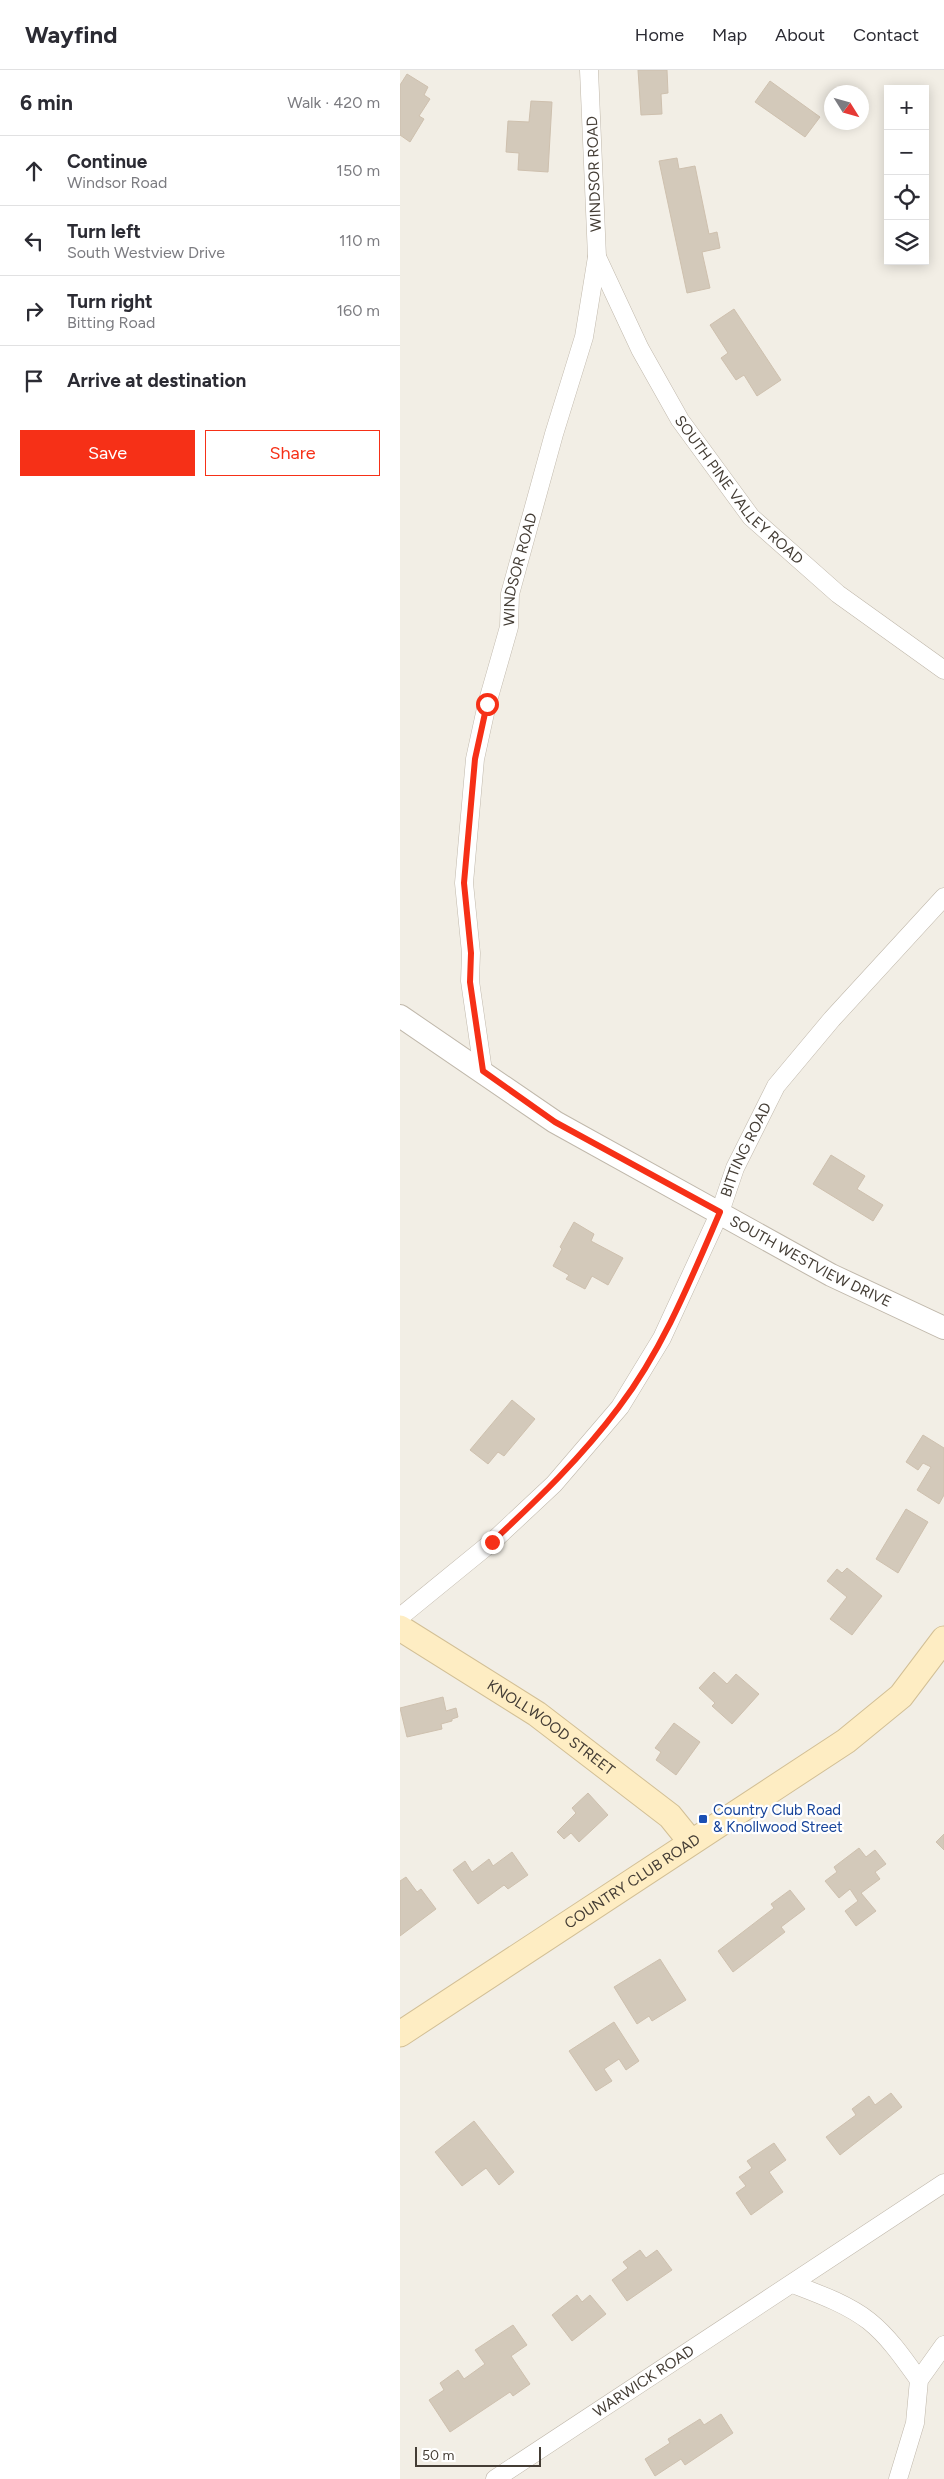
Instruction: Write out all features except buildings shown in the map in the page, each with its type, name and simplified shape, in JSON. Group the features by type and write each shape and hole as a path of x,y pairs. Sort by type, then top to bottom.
{"main road":[{"name":"KNOLLWOOD STREET","path":"400,1628 537,1714 670,1816 691,1842"},
{"name":"COUNTRY CLUB ROAD","path":"400,2034 846,1741 902,1696 944,1639"}],"street":[{"name":"WINDSOR ROAD","path":"483,1071 470,982 471,953 464,883 475,759 487,704 509,627 510,594 554,434 584,337 597,257 589,70"},
{"name":"SOUTH PINE VALLEY ROAD","path":"597,257 640,349 680,420 751,517 838,594 944,670"},
{"name":"BITTING ROAD","path":"400,1617 492,1542 547,1490 620,1407 662,1338 720,1212 735,1168 776,1086 832,1019 944,898"},
{"name":"SOUTH WESTVIEW DRIVE","path":"400,1016 555,1122 831,1275 944,1328"},
{"name":"WARWICK ROAD","path":"495,2479 944,2183"},
{"path":"793,2284 832,2299 869,2321 897,2348 919,2380"},
{"path":"898,2479 915,2423 919,2380 944,2345"}],"place":[{"name":"Country Club Road & Knollwood Street","path":"703,1819"}],"route":[{"path":"487,704 475,759 464,883 471,953 470,982 483,1071 555,1122 720,1212 662,1338 620,1407 554,1484 492,1542"}]}
